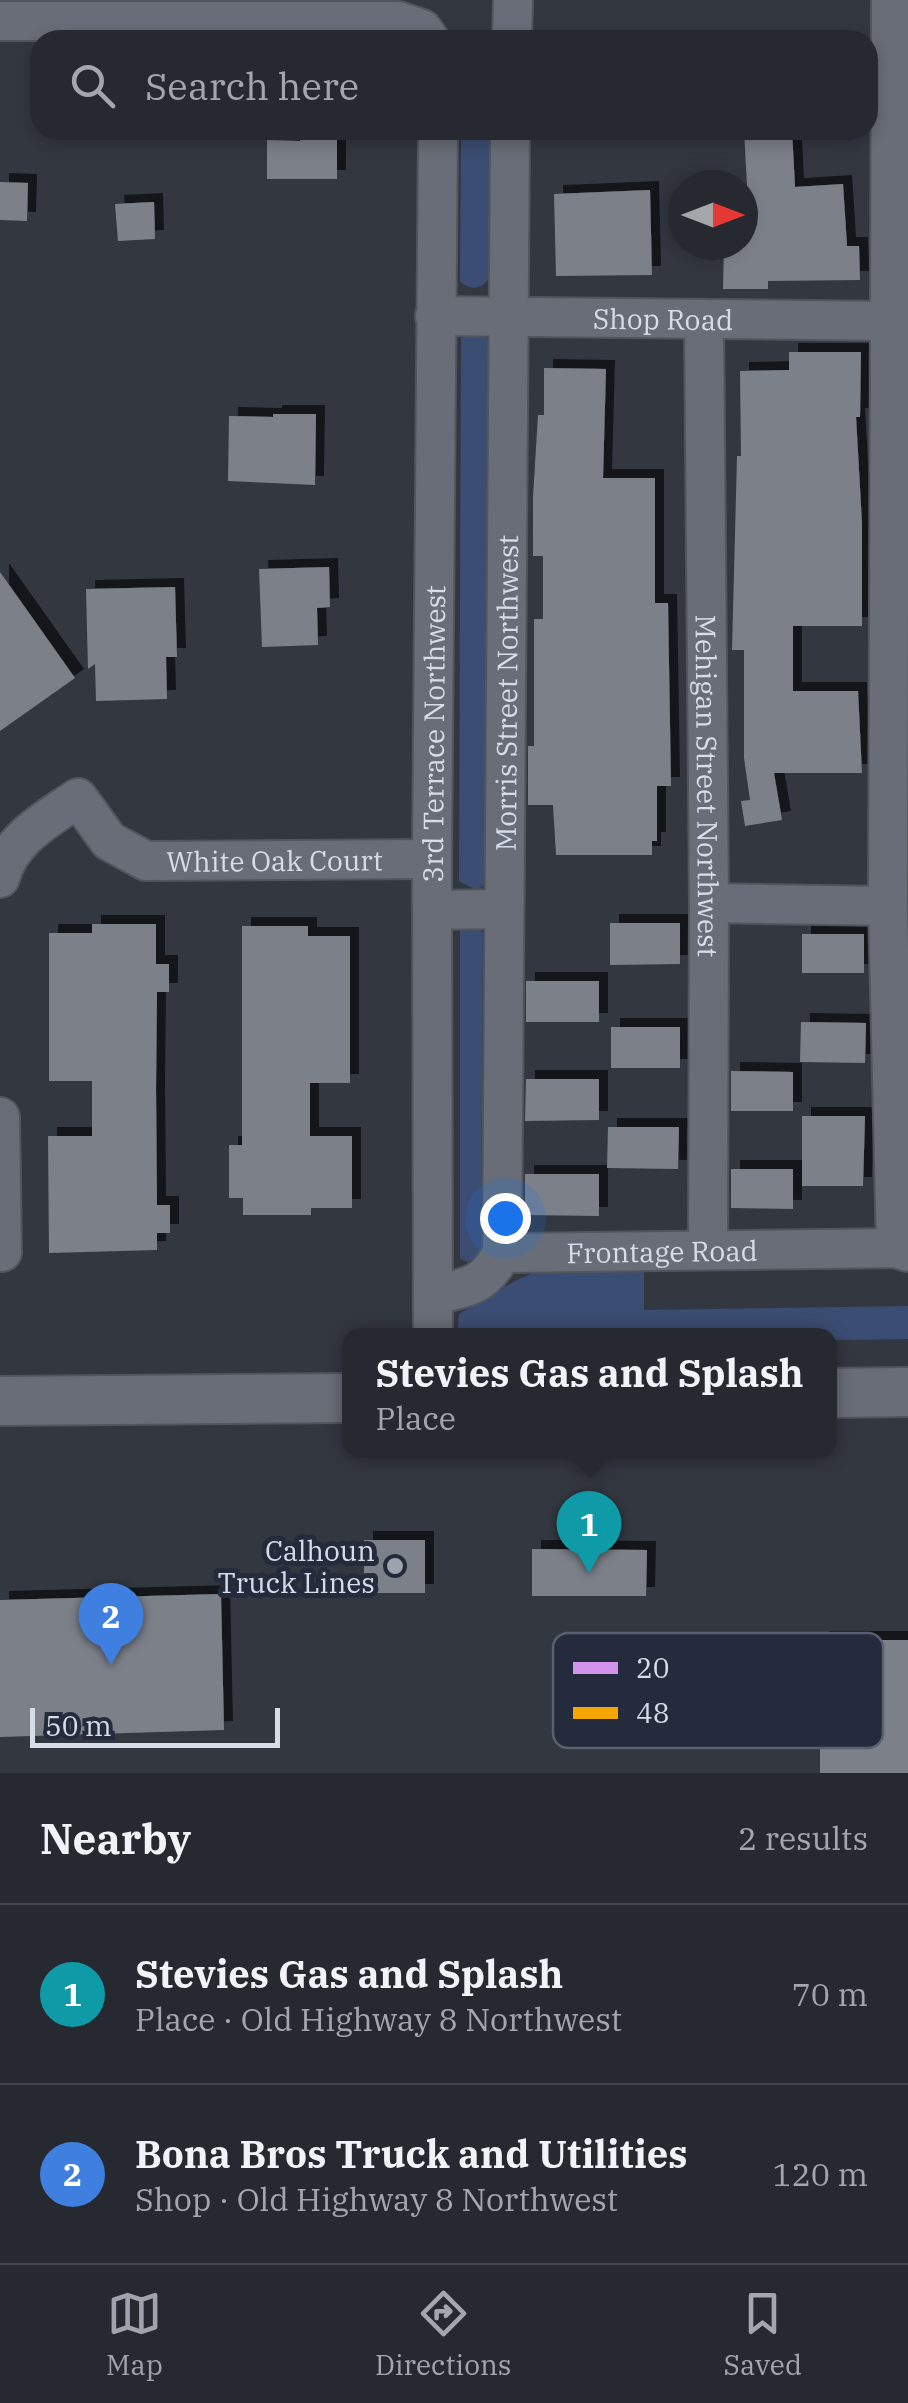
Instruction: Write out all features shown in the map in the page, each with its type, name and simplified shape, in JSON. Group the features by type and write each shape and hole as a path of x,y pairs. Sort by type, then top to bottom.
{"street":[{"path":"512,30 513,0"},
{"path":"891,0 888,906 902,1250"},
{"path":"0,21 398,21 423,30"},
{"name":"3rd Terrace Northwest","path":"433,1328 438,140"},
{"name":"Morris Street Northwest","path":"502,1254 510,140"},
{"name":"Shop Road","path":"436,316 890,321"},
{"name":"Mehigan Street Northwest","path":"704,320 710,903 708,1249"},
{"name":"White Oak Court","path":"0,878 5,861 18,844 78,798 109,841 146,860 432,858"},
{"path":"710,903 888,906"},
{"path":"433,910 503,909"},
{"path":"0,1117 2,1252"},
{"name":"Frontage Road","path":"502,1254 902,1250"},
{"path":"433,1294 481,1281 491,1274 502,1254"},
{"path":"837,1393 908,1392"},
{"path":"0,1401 342,1398"}],"shaded area":[{"path":"461,140 489,140 489,278 476,288 460,282"},
{"path":"482,334 490,341 487,881 474,889 459,881 461,338"},
{"path":"476,926 483,932 481,1251 468,1262 460,1259 460,930"},
{"path":"546,1267 644,1269 644,1310 908,1306 908,1339 837,1340 837,1328 458,1328 459,1314"}],"building":[{"path":"267,140 337,140 337,179 267,179"},
{"path":"745,140 793,140 795,187 843,184 847,246 859,246 860,280 768,281 768,289 723,289 724,260 758,260 758,170 746,170"},
{"path":"0,182 28,183 27,221 0,220"},
{"path":"650,190 652,275 556,276 554,194"},
{"path":"154,202 155,239 118,241 115,204"},
{"path":"789,352 861,352 860,417 856,417 862,626 793,626 793,691 858,691 862,773 774,773 782,820 745,826 741,801 750,800 744,758 744,650 732,650 737,456 741,456 740,371 789,370"},
{"path":"544,368 606,369 603,478 655,478 655,603 668,603 671,786 657,786 657,841 652,841 652,855 556,855 553,805 528,805 528,746 534,746 534,619 543,619 543,556 533,556 533,497 538,415 544,415"},
{"path":"316,414 315,485 228,481 229,416"},
{"path":"329,567 330,607 317,608 318,645 262,647 259,569"},
{"path":"0,572 75,678 0,731"},
{"path":"175,587 177,657 166,657 167,699 96,701 95,664 88,669 86,589"},
{"path":"610,923 680,923 680,964 610,965"},
{"path":"92,924 156,924 156,964 169,964 169,992 157,992 156,1089 157,1205 170,1205 170,1233 157,1233 157,1250 49,1253 48,1136 92,1136 92,1081 49,1081 49,933 92,933"},
{"path":"242,926 308,926 308,936 350,936 350,1083 310,1083 310,1136 352,1136 352,1208 311,1208 311,1215 243,1215 243,1198 229,1198 229,1145 242,1145"},
{"path":"802,934 864,934 864,973 802,973"},
{"path":"526,981 599,981 599,1022 526,1022"},
{"path":"801,1022 866,1023 865,1063 800,1062"},
{"path":"611,1027 680,1027 680,1068 611,1068"},
{"path":"731,1071 793,1072 793,1111 731,1111"},
{"path":"526,1079 599,1079 599,1120 525,1121"},
{"path":"802,1116 865,1116 863,1186 802,1186"},
{"path":"608,1127 679,1127 678,1169 607,1168"},
{"path":"731,1169 793,1169 793,1209 731,1208"},
{"path":"525,1174 599,1174 599,1216 525,1215"},
{"name":"Calhoun Truck Lines","path":"364,1540 425,1540 425,1593 364,1593"},
{"path":"532,1549 647,1550 646,1596 532,1596"},
{"path":"221,1594 224,1730 0,1737 0,1600"},
{"path":"883,1640 908,1640 908,1773 820,1773 820,1748 883,1748"}],"place":[{"name":"Calhoun Truck Lines","path":"395,1566"},
{"name":"Stevies Gas and Splash","path":"589,1573"},
{"name":"Bona Bros Truck and Utilities","path":"111,1665"}]}
